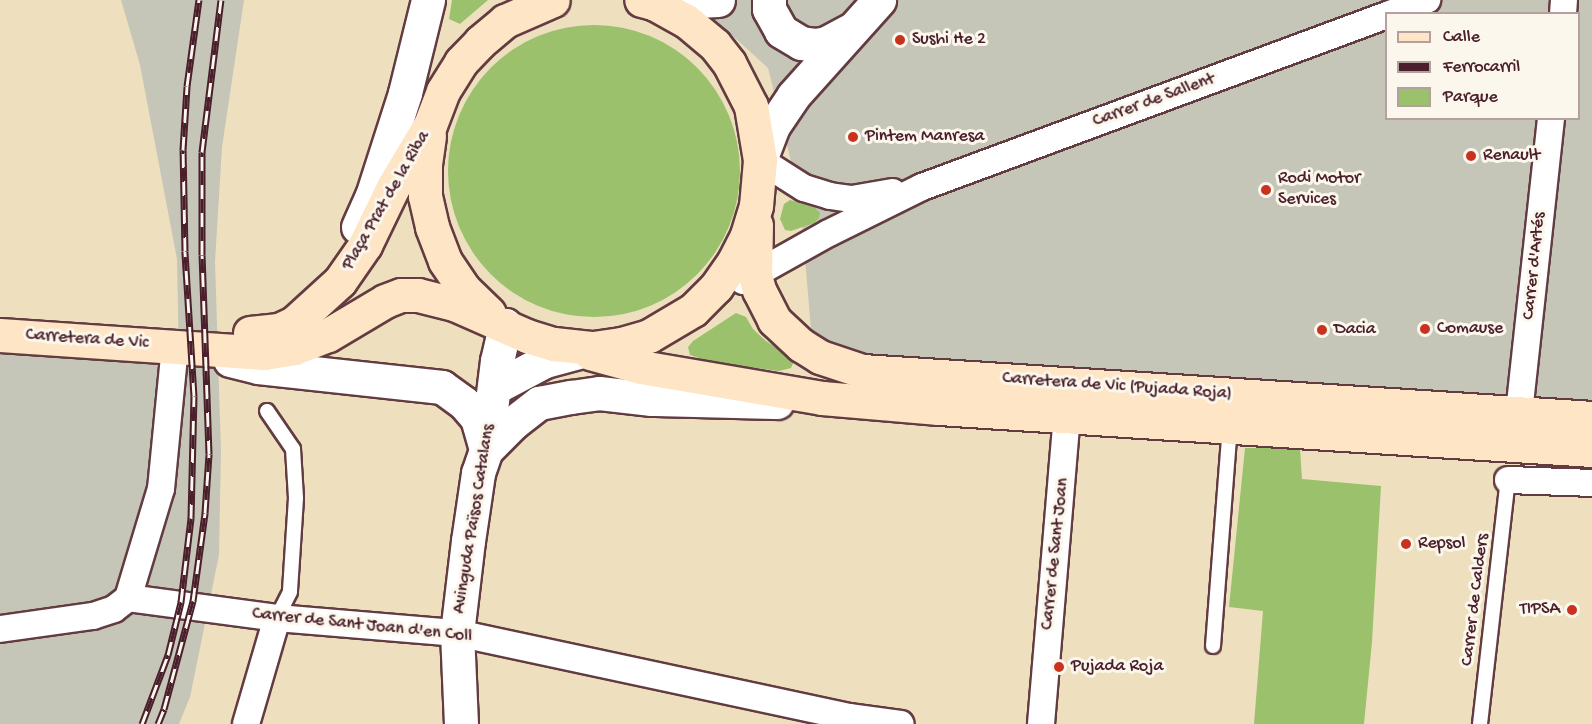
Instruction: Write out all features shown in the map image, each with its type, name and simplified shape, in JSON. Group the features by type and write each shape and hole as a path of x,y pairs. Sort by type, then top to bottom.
{"main road":[{"name":"Plaça Prat de la Riba","path":"175,346 231,333 262,333 279,330 310,311 340,281 365,245 393,187 430,125 443,91 461,62 505,21 553,0"},
{"name":"Plaça Prat de la Riba","path":"175,346 264,353 294,348 327,335 385,301 401,295 418,295 454,304 527,336 577,348 621,344 649,336 693,310 716,287 734,261 747,235 756,206 760,160 751,106 729,63 715,45 686,21 648,1"},
{"name":"Plaça Prat de la Riba","path":"430,125 424,164 425,196 432,227 445,261 463,288 505,325"},
{"name":"Carretera de Vic (Pujada Roja)","path":"756,206 755,275 759,290 774,320 801,345 839,365 862,371 1592,418"},
{"name":"Carretera de Vic","path":"0,335 175,346"},
{"name":"Carretera de Vic (Pujada Roja)","path":"577,348 641,367 822,398 1068,417 1592,450"}],"street":[{"path":"231,333 280,315 314,289 341,257 363,218 380,173 405,93 428,0"},
{"path":"430,125 426,66 442,0"},
{"path":"648,1 718,0"},
{"path":"769,0 769,9 781,31 801,43 816,45 826,43 850,30"},
{"path":"760,160 773,126 793,96 879,0"},
{"name":"Carrer de Sallent","path":"1394,12 1427,0"},
{"name":"Carrer de Sallent","path":"693,310 829,232 922,187 1385,15"},
{"name":"Carrer d'Artés","path":"1519,413 1551,120"},
{"name":"Carrer de Sallent","path":"760,160 804,188 830,196 852,199 922,187"},
{"name":"Avinguda Països Catalans","path":"461,724 457,633 478,473 486,450 505,325"},
{"path":"0,629 93,616 114,609 128,598 161,489 175,346 258,367 442,387 464,403 477,418 486,450 513,423 539,403 571,397 599,393 652,399 774,402 822,398"},
{"path":"495,387 545,361 577,348"},
{"name":"Carrer de Sant Joan","path":"1041,724 1069,384"},
{"path":"1508,480 1592,483"},
{"name":"Carrer de Sant Joan d'en Coll","path":"128,598 277,618 457,633 849,717 901,724"},
{"path":"246,724 277,618"}],"lane":[{"path":"267,411 292,449 296,498 290,592 277,618"},
{"path":"1213,646 1230,427"},
{"name":"Carrer de Calders","path":"1480,724 1508,480"}],"shaded area":[{"path":"121,0 244,0 222,147 215,262 221,451 219,555 190,697 179,724 0,724 0,353 179,363 177,259 140,65"},
{"path":"693,0 1592,0 1592,434 900,391 811,330 800,198 768,68"}],"green space":[{"path":"452,0 488,0 460,24 449,19"},
{"path":"594,25 636,31 663,42 687,58 707,78 723,102 734,129 740,171 734,213 723,240 707,264 687,284 663,300 636,311 594,317 552,311 525,300 501,284 481,264 465,240 454,213 448,171 454,129 465,102 481,78 501,58 525,42 552,31"},
{"path":"790,200 814,207 820,213 819,218 814,223 791,231 785,230 780,219 784,204"},
{"path":"736,313 746,317 753,329 766,341 792,358 794,361 791,368 779,371 711,362 690,355 688,347 693,341"},
{"path":"1245,448 1300,448 1302,479 1381,486 1372,642 1364,724 1254,724 1263,611 1229,607"}],"railway":[{"path":"142,724 168,655 181,602 191,518 194,396 185,251 183,150 187,86 199,0"},
{"path":"158,724 193,601 205,513 209,454 202,255 202,152 221,0"}],"place":[{"name":"Sushi He 2","path":"900,40"},
{"name":"Pintem Manresa","path":"853,137"},
{"name":"Renault","path":"1471,156"},
{"name":"Rodi Motor Services","path":"1266,190"},
{"name":"Comause","path":"1425,329"},
{"name":"Dacia","path":"1322,330"},
{"name":"Repsol","path":"1406,544"},
{"name":"TIPSA","path":"1572,610"},
{"name":"Pujada Roja","path":"1059,667"}]}
